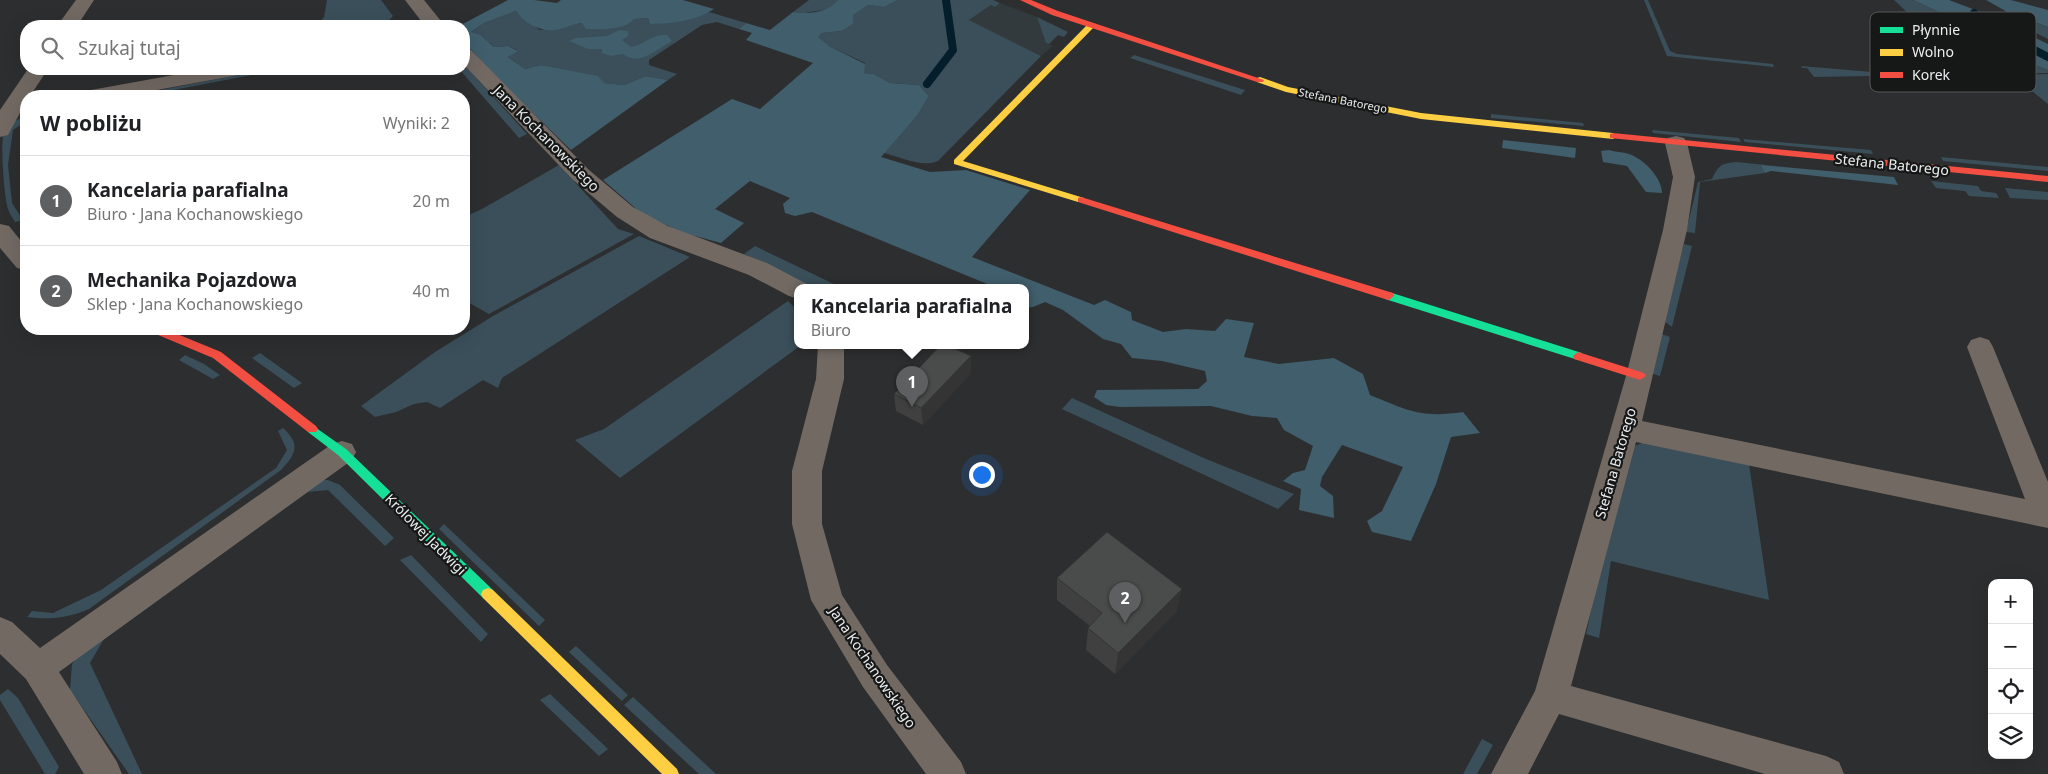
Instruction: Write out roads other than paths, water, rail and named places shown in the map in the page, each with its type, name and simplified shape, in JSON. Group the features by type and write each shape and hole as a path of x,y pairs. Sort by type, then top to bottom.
{"street":[{"path":"71,20 84,0"},
{"path":"414,0 429,20"},
{"name":"Stefana Batorego","path":"1024,0 1092,25 1286,89 1372,107 1443,119 2048,179"},
{"path":"1092,25 957,162 1188,232 1640,376"},
{"name":"Jana Kochanowskiego","path":"470,60 581,175 625,212 659,232 758,269 794,288"},
{"path":"25,90 34,75"},
{"path":"124,90 205,75"},
{"path":"9,116 20,98"},
{"name":"Stefana Batorego","path":"1509,774 1551,696 1640,376 1675,230 1684,177 1676,143"},
{"path":"0,232 20,255"},
{"name":"Królowej Jadwigi","path":"169,335 216,355 342,452 672,774"},
{"path":"1980,346 2047,516"},
{"name":"Jana Kochanowskiego","path":"831,349 830,379 807,471 807,524 827,600 875,676 948,774"},
{"path":"1625,429 2047,516"},
{"path":"38,668 342,452"},
{"path":"0,632 38,668 104,774"},
{"path":"1551,696 1826,774"}],"waterway":[{"path":"927,84 953,50 946,0"},
{"path":"2036,51 2048,57"}],"place":[{"name":"Kancelaria parafialna","path":"912,407"},
{"name":"Mechanika Pojazdowa","path":"1125,623"}]}
